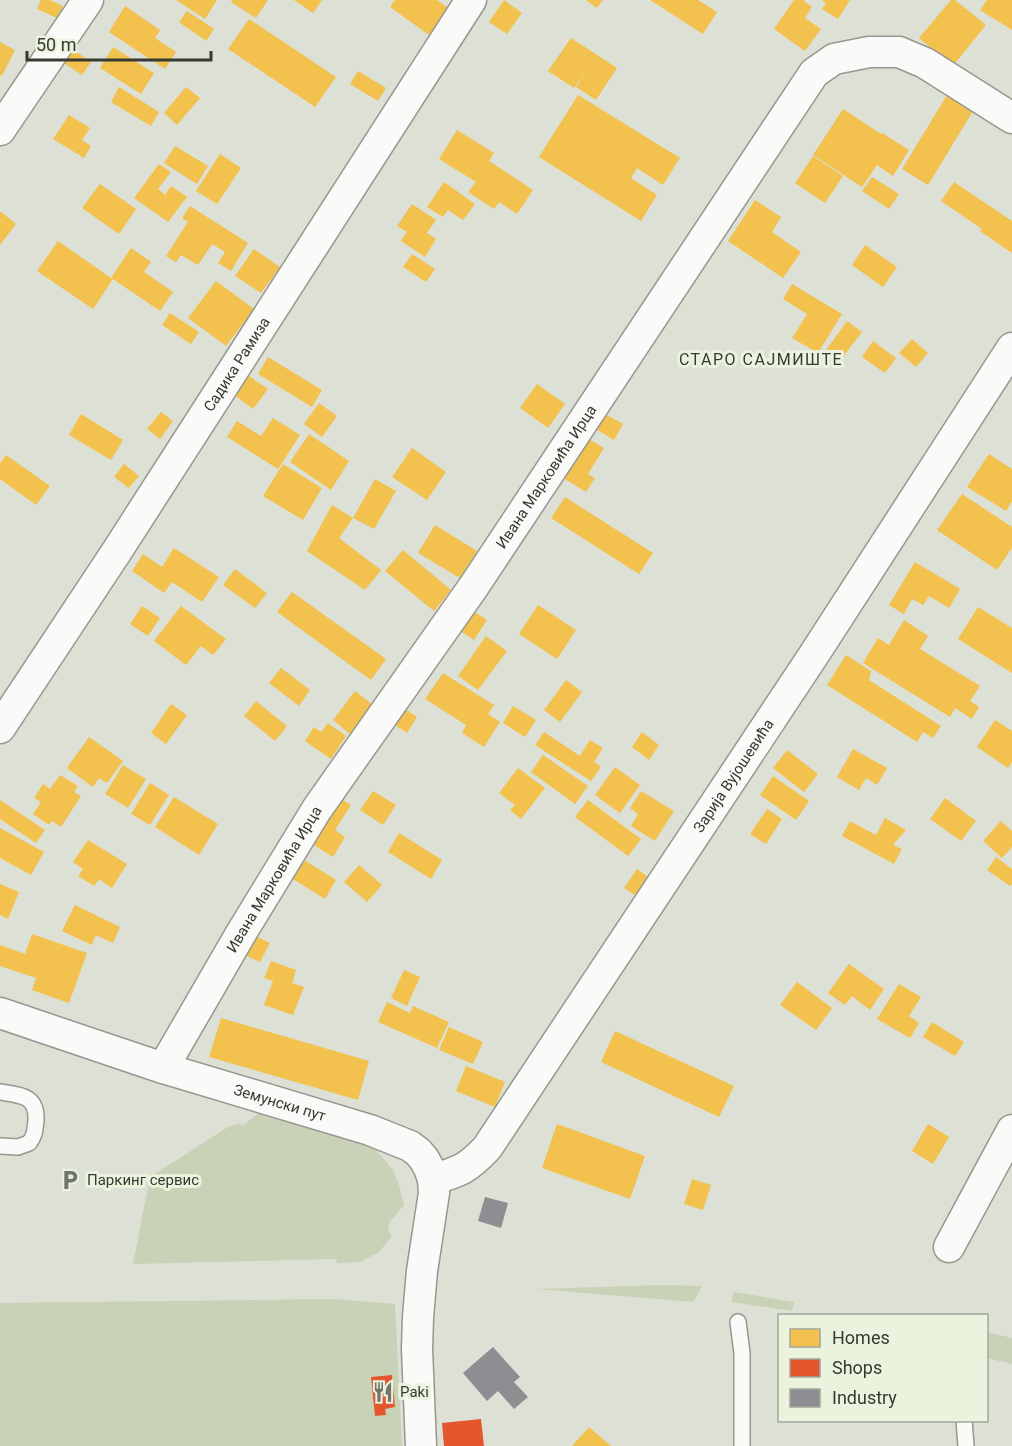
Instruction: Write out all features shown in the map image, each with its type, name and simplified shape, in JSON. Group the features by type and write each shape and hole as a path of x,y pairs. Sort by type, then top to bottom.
{"street":[{"path":"0,130 88,0"},
{"name":"Садика Рамиза","path":"0,728 471,0"},
{"name":"Ивана Марковића Ирца","path":"163,1068 240,934 317,809 474,586 814,74 834,59 869,52 899,52 925,63 1012,118"},
{"name":"Зарија Вујошевића","path":"434,1179 456,1173 475,1161 487,1148 815,653 1012,348"},
{"name":"Земунски пут","path":"0,1013 163,1068 370,1130 410,1146 424,1159 434,1179"},
{"path":"950,1247 1012,1130"},
{"path":"421,1446 418,1317 422,1271 433,1206 434,1179"}],"lane":[{"path":"0,1092 29,1099 36,1114 34,1136 29,1143 18,1147 0,1146"},
{"path":"738,1322 742,1353 742,1446"},
{"path":"964,1422 966,1446"}],"green space":[{"path":"258,1114 360,1141 377,1151 393,1170 404,1205 390,1222 388,1230 392,1236 379,1252 360,1262 337,1263 336,1259 133,1264 150,1177 228,1127 243,1125"},
{"path":"702,1286 694,1302 537,1289"},
{"path":"734,1292 794,1302 792,1311 731,1302"},
{"path":"333,1299 395,1304 402,1446 0,1446 0,1303"},
{"path":"988,1332 1012,1338 1012,1364 988,1358"}],"building: Homes":[{"path":"41,0 50,0 63,6 57,18 37,9"},
{"path":"176,0 217,0 205,19"},
{"path":"232,0 268,0 256,18 231,2"},
{"path":"294,0 322,0 313,13"},
{"path":"395,0 437,0 448,8 429,35 390,7"},
{"path":"504,0 522,13 507,34 489,22"},
{"path":"586,0 603,0 597,8"},
{"path":"650,0 698,0 717,12 703,34"},
{"path":"794,0 803,0 812,7 805,18 821,29 805,51 774,29"},
{"path":"822,0 850,0 838,19 822,9 826,3"},
{"path":"951,0 955,0 986,25 953,66 919,38"},
{"path":"987,0 1012,0 1012,30 980,10"},
{"path":"125,6 160,30 155,38 176,52 165,69 109,32"},
{"path":"187,11 214,29 206,41 179,22"},
{"path":"249,19 336,77 315,107 228,49"},
{"path":"571,38 617,68 596,100 576,87 586,71 574,88 548,71"},
{"path":"0,42 15,50 2,76 0,75"},
{"path":"68,46 91,62 82,75 59,60"},
{"path":"113,47 154,73 141,94 100,68"},
{"path":"358,71 386,88 378,101 350,84"},
{"path":"119,87 159,112 151,126 111,102"},
{"path":"186,87 200,98 177,125 164,113"},
{"path":"578,95 680,158 663,185 637,168 631,178 657,195 641,221 539,157"},
{"path":"947,95 973,111 928,185 902,169"},
{"path":"843,109 909,150 893,176 877,165 862,187 813,155"},
{"path":"69,115 90,128 82,140 91,146 84,158 53,139"},
{"path":"457,130 494,153 489,161 533,190 517,214 499,202 494,209 468,192 476,182 439,159"},
{"path":"175,146 208,166 197,184 164,163"},
{"path":"220,154 241,168 217,204 196,191"},
{"path":"813,156 843,176 825,203 795,183"},
{"path":"159,164 171,172 158,189 165,195 171,186 187,197 168,222 134,198"},
{"path":"872,177 899,194 889,209 862,191"},
{"path":"444,182 475,204 463,220 448,210 443,217 427,207"},
{"path":"954,182 1012,221 1012,253 941,201"},
{"path":"100,184 136,209 119,234 82,208"},
{"path":"755,200 781,217 772,232 801,252 783,278 728,241"},
{"path":"412,204 436,220 427,233 436,239 425,257 401,241 407,232 397,226"},
{"path":"190,206 248,243 231,271 218,263 225,252 212,244 198,265 181,255 176,262 166,256 188,222 182,218"},
{"path":"0,211 16,224 0,245"},
{"path":"58,241 111,278 131,248 151,262 144,272 173,292 160,311 113,279 93,309 37,271"},
{"path":"865,245 897,267 883,287 852,265"},
{"path":"254,249 280,267 261,293 235,276"},
{"path":"412,254 435,269 426,282 403,267"},
{"path":"216,281 254,309 226,346 188,318"},
{"path":"792,284 842,314 818,353 792,338 807,314 783,299"},
{"path":"170,313 199,332 191,344 162,325"},
{"path":"847,321 862,332 838,363 824,353"},
{"path":"912,339 928,353 916,367 899,353"},
{"path":"873,341 896,358 885,373 862,357"},
{"path":"268,357 322,390 312,407 258,374"},
{"path":"243,372 268,389 253,409 229,391"},
{"path":"537,384 565,404 548,428 520,408"},
{"path":"319,403 337,416 322,437 304,424"},
{"path":"161,412 173,421 160,439 147,429"},
{"path":"603,413 623,424 614,440 594,428"},
{"path":"81,414 123,440 111,460 69,435"},
{"path":"273,418 300,435 278,469 227,437 237,421 261,436"},
{"path":"309,434 349,461 331,490 290,462"},
{"path":"587,438 604,448 588,474 595,478 586,492 563,478"},
{"path":"412,448 446,472 427,500 392,477"},
{"path":"989,454 1012,469 1012,501 1006,511 967,487"},
{"path":"6,455 50,486 36,505 0,479 0,463"},
{"path":"124,464 139,476 129,488 114,477"},
{"path":"283,464 322,488 303,520 263,496"},
{"path":"375,479 396,491 374,529 353,518"},
{"path":"962,494 1012,527 1012,548 997,570 937,530"},
{"path":"565,497 653,553 639,574 551,518"},
{"path":"332,505 353,518 339,538 381,570 365,590 307,551"},
{"path":"435,525 477,551 460,578 418,553"},
{"path":"174,548 219,577 202,602 172,582 164,593 132,571 143,554 162,567"},
{"path":"403,550 451,590 434,611 385,571"},
{"path":"915,562 960,589 949,608 929,596 923,605 912,599 904,614 889,605"},
{"path":"235,569 267,593 255,608 223,585"},
{"path":"292,592 386,659 371,680 277,612"},
{"path":"538,605 576,630 557,659 519,634"},
{"path":"142,606 160,618 148,636 130,624"},
{"path":"181,606 226,639 213,655 201,646 186,665 154,641"},
{"path":"978,607 1012,628 1012,673 958,639"},
{"path":"470,609 487,620 474,640 457,629"},
{"path":"904,620 928,636 920,649 980,686 970,701 979,707 972,719 955,708 950,717 863,663 878,638 889,645"},
{"path":"486,636 507,651 478,690 458,676"},
{"path":"846,655 871,671 869,680 941,726 933,738 923,732 917,742 827,685"},
{"path":"281,668 310,690 299,706 269,683"},
{"path":"443,673 494,705 488,714 500,722 484,747 462,733 466,725 425,699"},
{"path":"566,680 582,692 560,722 544,710"},
{"path":"355,691 373,705 350,734 333,720"},
{"path":"256,701 287,726 275,741 244,716"},
{"path":"171,704 187,715 166,744 151,733"},
{"path":"399,705 417,717 407,733 389,721"},
{"path":"513,706 536,720 525,737 503,723"},
{"path":"995,720 1012,731 1012,762 1008,768 977,747"},
{"path":"328,723 346,736 331,759 305,741 314,727 321,732"},
{"path":"544,732 580,756 590,740 603,748 594,762 601,767 591,781 535,745"},
{"path":"642,732 659,745 649,760 632,747"},
{"path":"89,737 123,761 107,783 99,778 93,787 67,768"},
{"path":"853,749 887,768 877,785 866,778 859,790 837,777"},
{"path":"787,750 818,774 804,792 773,768"},
{"path":"543,755 588,786 575,804 531,772"},
{"path":"123,765 146,779 128,808 105,794"},
{"path":"615,767 640,785 620,813 595,795"},
{"path":"518,768 545,788 521,819 510,810 515,805 499,793"},
{"path":"60,775 78,786 74,792 81,796 61,827 52,821 49,825 33,814 41,802 34,798 43,784 50,789"},
{"path":"773,776 809,801 796,820 760,795"},
{"path":"150,783 169,795 150,825 131,814"},
{"path":"373,791 396,805 383,825 360,810"},
{"path":"641,791 674,811 655,841 631,826 638,814 630,808"},
{"path":"174,797 218,824 199,855 155,827"},
{"path":"338,797 351,805 335,830 345,837 333,857 309,842"},
{"path":"945,798 976,821 961,841 930,819"},
{"path":"0,800 45,830 36,843 0,819"},
{"path":"588,800 641,839 628,856 575,817"},
{"path":"767,809 782,819 766,844 750,834"},
{"path":"885,818 906,830 893,845 902,849 894,864 842,836 850,821 876,835"},
{"path":"1001,821 1012,831 1012,847 1002,858 983,841"},
{"path":"0,828 44,852 31,875 0,858"},
{"path":"399,833 442,860 431,879 388,852"},
{"path":"88,840 127,864 112,888 99,879 94,886 78,876 83,869 73,862"},
{"path":"299,857 336,880 325,899 288,876"},
{"path":"996,857 1012,869 1010,886 987,870"},
{"path":"359,865 382,885 367,902 344,882"},
{"path":"637,869 651,879 638,897 624,888"},
{"path":"0,884 19,892 8,919 0,915"},
{"path":"75,905 120,927 113,943 96,935 92,945 62,931"},
{"path":"249,933 270,943 260,962 240,953"},
{"path":"32,934 87,953 69,1003 32,990 36,978 0,966 0,945 25,954"},
{"path":"271,961 296,970 292,983 304,987 293,1015 264,1005 273,981 264,978"},
{"path":"849,964 884,989 870,1010 852,996 845,1005 828,993"},
{"path":"404,970 420,977 407,1006 391,998"},
{"path":"797,982 832,1008 816,1030 780,1005"},
{"path":"899,984 921,997 909,1016 919,1023 910,1038 877,1019"},
{"path":"387,1002 410,1013 413,1006 449,1022 437,1048 378,1022"},
{"path":"221,1018 369,1061 358,1100 209,1057"},
{"path":"932,1022 964,1042 955,1056 923,1037"},
{"path":"449,1027 483,1042 473,1064 439,1050"},
{"path":"615,1031 734,1086 719,1117 601,1062"},
{"path":"466,1066 505,1082 495,1107 456,1091"},
{"path":"557,1124 645,1156 630,1199 542,1168"},
{"path":"928,1124 949,1137 933,1164 912,1151"},
{"path":"692,1179 711,1185 703,1210 684,1204"},
{"path":"589,1427 611,1446 572,1446"}],"building: Shops":[{"name":"Paki","path":"392,1375 395,1407 385,1409 386,1415 375,1416 371,1377"},
{"path":"481,1419 484,1446 444,1446 442,1423"}],"building: Industry":[{"path":"485,1197 508,1203 501,1228 478,1221"},
{"path":"493,1347 520,1377 514,1382 528,1397 514,1409 498,1391 487,1401 463,1373"}],"place":[{"name":"Паркинг сервис","path":"70,1180"},
{"name":"Paki","path":"383,1392"}],"district":[{"name":"СТАРО САЈМИШТЕ","path":"761,359"}]}
